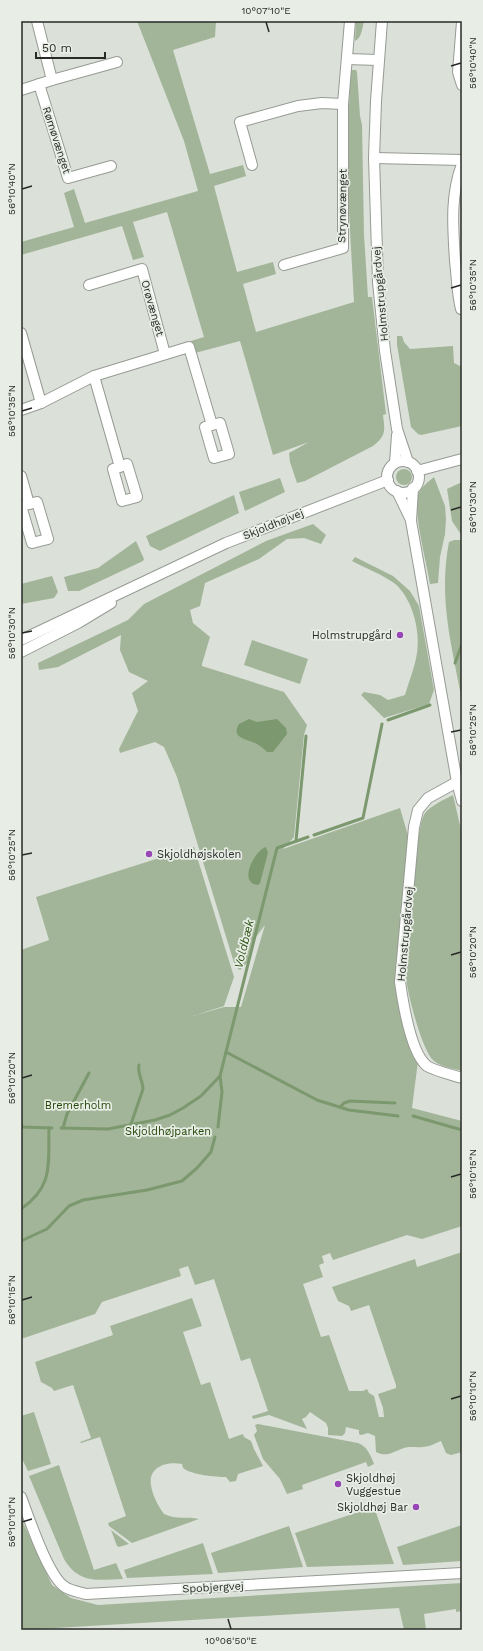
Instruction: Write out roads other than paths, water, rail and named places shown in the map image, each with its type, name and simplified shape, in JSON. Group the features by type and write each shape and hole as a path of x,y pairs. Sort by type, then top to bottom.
{"street":[{"path":"37,21 52,80"},
{"name":"Strynøvænget","path":"284,265 342,248 343,104 350,21"},
{"name":"Holmstrupgårdvej","path":"382,21 378,60 374,158 379,289 385,351 397,430 408,462"},
{"path":"462,22 458,72 462,85"},
{"path":"347,58 378,60"},
{"path":"21,90 118,62"},
{"name":"Rømøvænget","path":"39,84 68,178 111,166"},
{"path":"252,165 240,122 303,105 322,103 343,104"},
{"path":"374,158 462,160"},
{"path":"461,309 457,293 459,263 452,208 454,193 462,164"},
{"name":"Orøvænget","path":"89,285 142,269 165,354"},
{"path":"21,333 41,403"},
{"path":"21,410 41,403 94,376 189,347 212,425"},
{"path":"94,376 120,467"},
{"name":"Holmstrupgårdvej","path":"395,463 397,430"},
{"path":"417,470 462,459"},
{"path":"413,488 406,492 397,491 392,488 388,480 388,472 395,463 402,461 408,462 414,465 417,470 418,478 413,488 411,521 457,782 462,801"},
{"path":"21,476 29,504"},
{"name":"Skjoldhøjvej","path":"21,640 260,528 388,480"},
{"path":"397,491 411,521"},
{"name":"Skjoldhøjvej","path":"21,652 78,623 162,574"},
{"name":"Holmstrupgårdvej","path":"457,782 428,798 418,810 414,827 400,976 402,997 418,1055 429,1067 462,1078"},
{"name":"Spobjergvej","path":"21,1497 50,1567 57,1578 65,1587 86,1594 462,1573"}],"waterway":[{"name":"Voldbæk","path":"455,663 462,644"},
{"name":"Voldbæk","path":"388,720 430,705"},
{"name":"Voldbæk","path":"314,835 363,818 382,724"},
{"path":"296,841 306,736"},
{"name":"Voldbæk","path":"218,1127 222,1092 220,1076 277,848 308,837"},
{"path":"226,1052 317,1100 349,1110 398,1116"},
{"path":"131,1124 143,1089 139,1065"},
{"path":"63,1128 67,1114 89,1073"},
{"name":"Voldbæk","path":"61,1128 108,1129 155,1120 170,1115 201,1096 220,1076"},
{"path":"340,1107 344,1103 350,1101 395,1103"},
{"path":"413,1116 462,1130"},
{"name":"Voldbæk","path":"21,1120 22,1127"},
{"name":"Voldbæk","path":"21,1127 52,1128"},
{"path":"21,1209 32,1200 44,1183 48,1163 49,1128"},
{"name":"Voldbæk","path":"21,1241 47,1229 69,1206 83,1200 147,1190 182,1181 197,1168 211,1152 215,1137"}],"place":[{"name":"Holmstrupgård","path":"400,635"},
{"name":"Skjoldhøjskolen","path":"149,854"},
{"name":"Skjoldhøj Vuggestue","path":"338,1484"},
{"name":"Skjoldhøj Bar","path":"416,1507"}],"park label":[{"name":"Bremerholm","path":"78,1105"},
{"name":"Skjoldhøjparken","path":"168,1131"}]}
